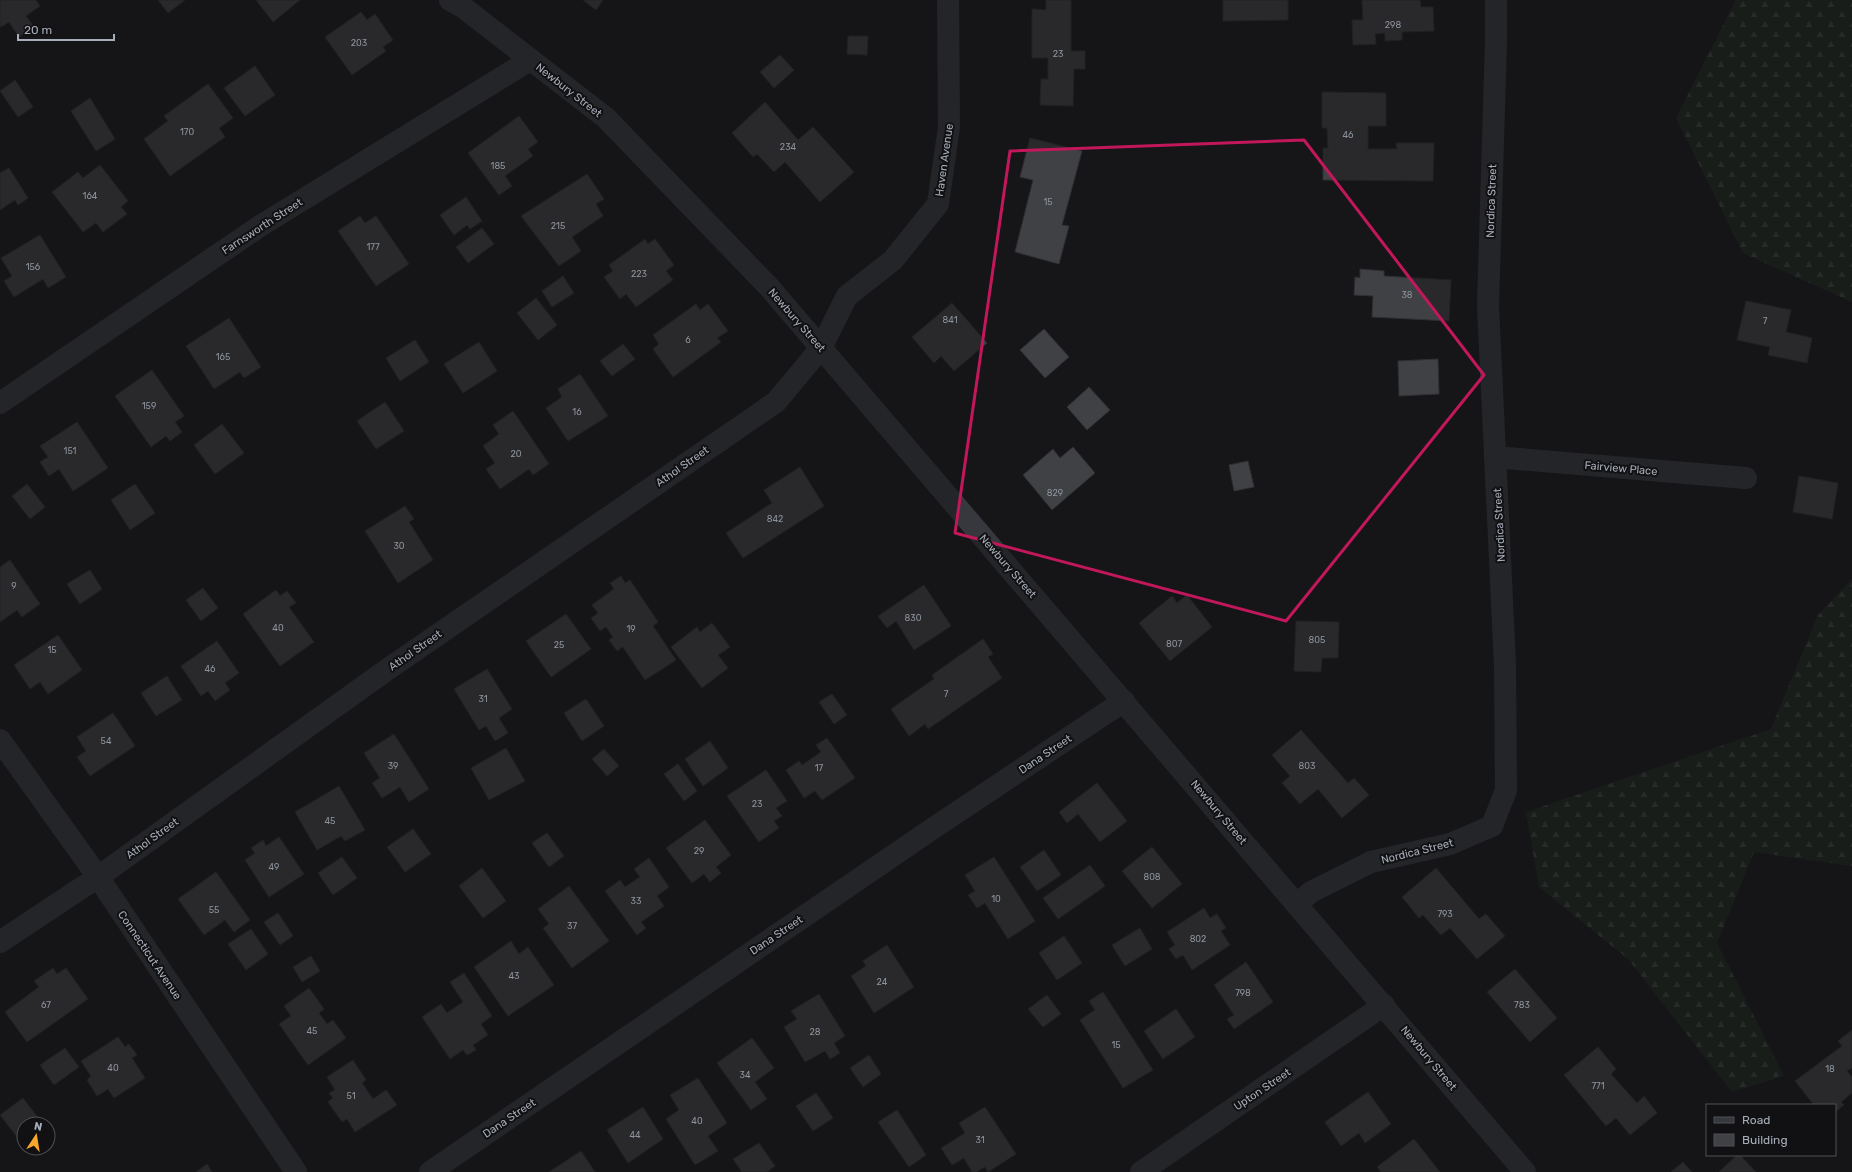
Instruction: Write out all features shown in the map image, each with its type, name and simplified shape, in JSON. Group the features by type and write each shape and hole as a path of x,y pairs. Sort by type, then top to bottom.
{"street":[{"name":"Haven Avenue","path":"821,348 847,296 893,260 938,204 949,127 948,0"},
{"name":"Newbury Street","path":"462,3 530,60 606,118 769,287 1526,1172"},
{"name":"Nordica Street","path":"1297,904 1311,892 1371,862 1450,844 1492,826 1506,790 1505,665 1488,306 1496,4"},
{"name":"Farnsworth Street","path":"0,403 260,226 530,60"},
{"name":"Athol Street","path":"0,942 98,876 388,669 776,402 821,348"},
{"name":"Fairview Place","path":"1496,457 1746,478"},
{"name":"Dana Street","path":"430,1172 935,827 1124,701"},
{"name":"Connecticut Avenue","path":"0,740 98,876 296,1172"},
{"name":"Upton Street","path":"1141,1172 1384,1005"}],"highlighted area":[{"path":"1304,140 1484,375 1286,621 955,533 1010,151"}],"green space":[{"path":"1736,0 1852,0 1852,302 1743,253 1676,118"},
{"path":"1852,579 1852,866 1754,852 1717,943 1784,1076 1732,1092 1628,959 1539,887 1526,812 1771,729 1818,615"}],"building":[{"path":"0,0 36,0 40,6 26,16 34,27 19,37 9,22 1,27"},
{"path":"158,0 185,0 168,13"},
{"path":"256,0 300,0 273,22"},
{"path":"583,0 603,0 596,10"},
{"path":"1046,0 1071,0 1071,51 1085,51 1085,69 1074,69 1073,106 1040,105 1041,79 1048,79 1048,58 1032,58 1032,9 1046,10"},
{"path":"1223,0 1288,0 1288,20 1223,21"},
{"path":"1362,0 1420,0 1421,7 1433,7 1434,31 1402,32 1402,40 1385,41 1385,33 1375,34 1376,44 1353,45 1352,20 1363,20"},
{"path":"361,12 367,20 375,14 393,40 383,47 386,51 352,75 325,37"},
{"path":"848,36 868,36 867,55 847,54"},
{"path":"780,55 794,70 774,88 760,72"},
{"path":"255,66 275,95 245,116 224,88"},
{"path":"15,80 33,107 18,117 0,91"},
{"path":"208,84 233,118 219,128 225,137 170,176 144,139 168,121 164,116"},
{"path":"1322,92 1386,93 1386,126 1368,126 1368,149 1397,149 1396,143 1434,143 1433,181 1323,180 1323,148 1328,148 1327,128 1322,128"},
{"path":"90,98 115,139 96,151 71,111"},
{"path":"765,102 798,140 813,127 854,172 820,202 785,162 774,172 757,154 753,157 732,133"},
{"path":"519,116 538,142 528,149 533,156 505,176 512,186 499,195 468,153"},
{"path":"1030,138 1082,151 1062,225 1069,226 1059,264 1015,252 1033,180 1020,177"},
{"path":"100,165 128,201 121,207 127,214 103,232 96,223 83,232 52,192 78,172 83,178"},
{"path":"9,168 28,198 18,205 15,200 0,210 0,173"},
{"path":"587,174 604,199 596,204 603,216 572,237 581,251 559,266 521,216"},
{"path":"466,197 482,221 470,229 467,225 454,235 440,215"},
{"path":"360,216 365,223 376,216 409,264 376,286 338,231"},
{"path":"482,228 494,244 468,263 456,247"},
{"path":"40,235 66,277 48,288 43,279 14,297 4,281 12,276 1,258"},
{"path":"645,239 648,244 655,239 674,265 666,271 673,280 636,307 626,294 620,299 604,277 613,271 609,265"},
{"path":"1360,269 1384,271 1384,276 1451,280 1449,321 1372,317 1373,296 1354,295 1355,277 1360,278"},
{"path":"563,276 574,293 552,307 542,291"},
{"path":"536,298 557,325 538,340 517,313"},
{"path":"1746,301 1791,310 1786,332 1812,338 1807,363 1768,355 1770,347 1737,340"},
{"path":"952,303 987,343 954,371 941,356 934,363 912,337"},
{"path":"696,304 700,310 708,304 728,331 717,338 721,342 673,377 653,349 659,344 653,335"},
{"path":"229,318 261,367 244,378 240,372 214,389 186,346"},
{"path":"1044,329 1069,357 1045,378 1020,350"},
{"path":"415,340 429,362 400,381 386,358"},
{"path":"479,342 497,371 463,393 444,364"},
{"path":"623,344 635,359 612,376 600,361"},
{"path":"1438,359 1439,394 1399,396 1398,361"},
{"path":"152,370 184,416 175,422 182,432 170,441 166,436 151,447 115,396"},
{"path":"580,374 608,416 568,441 546,408 562,397 558,389"},
{"path":"1089,387 1110,410 1087,430 1067,407"},
{"path":"385,402 404,431 376,449 357,421"},
{"path":"513,411 549,464 533,475 529,469 500,489 486,469 495,463 483,446 499,434 493,425"},
{"path":"77,422 108,468 73,491 59,469 49,476 40,462 48,457 40,446"},
{"path":"222,424 244,453 215,474 194,445"},
{"path":"1073,447 1095,473 1052,510 1023,475 1053,449 1060,458"},
{"path":"1248,461 1254,487 1234,491 1229,465"},
{"path":"800,467 824,506 743,558 726,533 772,503 764,490"},
{"path":"1799,476 1838,483 1832,519 1793,512"},
{"path":"27,484 45,507 30,519 12,496"},
{"path":"135,484 155,513 130,530 111,500"},
{"path":"405,506 414,519 409,522 433,560 398,583 365,531"},
{"path":"10,560 40,604 22,617 17,610 0,622 0,567"},
{"path":"90,570 102,589 80,604 67,584"},
{"path":"621,576 625,583 630,580 658,622 653,626 676,660 645,680 623,647 617,651 609,640 613,637 606,627 600,631 591,618 598,613 592,605 614,589 610,583"},
{"path":"924,585 951,626 914,650 896,621 887,628 878,616"},
{"path":"203,588 218,608 201,621 186,600"},
{"path":"276,590 280,596 287,591 296,603 289,607 314,642 280,666 243,614"},
{"path":"1187,595 1212,627 1170,661 1139,623 1172,596 1177,603"},
{"path":"566,614 591,649 551,677 526,641"},
{"path":"1296,621 1339,622 1338,658 1322,658 1321,672 1294,671"},
{"path":"712,623 730,647 718,655 728,668 702,688 671,647 697,627 700,632"},
{"path":"58,635 82,670 48,694 40,682 30,689 14,665"},
{"path":"983,639 993,654 988,657 1002,678 928,729 925,724 909,736 891,709 934,679 932,675"},
{"path":"217,641 239,673 225,683 230,690 215,701 208,691 201,696 181,666"},
{"path":"487,669 512,709 499,718 508,733 495,741 486,726 479,730 454,689"},
{"path":"167,676 182,700 156,716 141,693"},
{"path":"832,694 847,715 834,724 819,702"},
{"path":"586,699 604,726 582,741 564,713"},
{"path":"113,713 135,746 90,776 77,757 86,751 77,737"},
{"path":"1301,730 1348,783 1354,778 1369,795 1342,818 1318,789 1300,804 1282,783 1290,776 1272,755"},
{"path":"394,734 429,789 409,802 400,787 382,798 372,783 380,778 364,753"},
{"path":"827,738 855,778 822,800 815,791 804,798 786,770 799,761 802,765 821,752 816,745"},
{"path":"710,741 728,768 703,786 685,759"},
{"path":"506,748 525,781 489,800 471,768"},
{"path":"604,749 619,766 607,776 592,759"},
{"path":"678,764 697,791 684,801 664,774"},
{"path":"766,770 787,801 776,808 782,816 774,821 779,828 759,842 727,796"},
{"path":"1097,783 1127,821 1100,842 1078,814 1067,823 1059,812"},
{"path":"339,786 365,830 345,841 341,836 317,850 295,812"},
{"path":"705,820 731,855 716,867 721,873 710,882 704,874 692,883 666,848"},
{"path":"413,829 431,854 405,872 387,847"},
{"path":"547,833 564,856 549,867 532,843"},
{"path":"279,837 304,874 269,897 245,860 255,853 251,848 263,840 266,846"},
{"path":"1152,847 1182,884 1152,908 1122,871"},
{"path":"1044,850 1061,875 1037,891 1020,867"},
{"path":"342,857 357,878 333,895 318,873"},
{"path":"994,857 1035,921 1008,939 985,903 977,908 968,895 975,891 965,875"},
{"path":"649,858 669,887 657,896 664,906 641,922 646,928 637,935 605,891 620,880 625,887 640,877 634,869"},
{"path":"1090,865 1105,886 1058,919 1043,898"},
{"path":"482,868 506,901 483,918 459,886"},
{"path":"1436,868 1479,919 1486,914 1505,936 1477,959 1450,928 1441,935 1423,915 1419,918 1402,897"},
{"path":"216,872 250,920 234,932 225,920 204,935 178,899"},
{"path":"569,886 609,941 572,968 543,928 549,924 538,909"},
{"path":"1204,908 1210,918 1217,914 1226,928 1221,931 1230,945 1192,970 1183,955 1176,959 1169,949 1175,945 1167,932"},
{"path":"278,913 293,936 280,945 264,922"},
{"path":"1140,928 1152,949 1125,966 1112,945"},
{"path":"251,929 268,954 246,970 228,944"},
{"path":"1064,936 1082,963 1057,980 1039,953"},
{"path":"511,941 519,954 528,947 554,985 508,1016 474,967"},
{"path":"887,945 914,987 874,1013 851,976 866,966 863,961"},
{"path":"311,956 320,971 302,982 293,967"},
{"path":"1246,962 1273,1002 1234,1029 1227,1019 1234,1015 1214,985"},
{"path":"53,968 57,974 66,968 88,999 27,1042 5,1012 39,987 34,981"},
{"path":"1515,969 1557,1018 1530,1042 1487,992"},
{"path":"464,973 492,1016 481,1024 488,1035 473,1045 476,1050 467,1055 463,1050 450,1059 422,1017 441,1004 447,1013 463,1002 450,982"},
{"path":"309,988 324,1009 319,1013 327,1024 333,1020 346,1038 308,1065 279,1024 291,1016 284,1006"},
{"path":"1103,992 1153,1070 1123,1088 1080,1020 1095,1010 1089,1001"},
{"path":"819,994 845,1036 834,1043 840,1053 830,1059 825,1051 805,1062 784,1027 797,1019 791,1011"},
{"path":"1047,995 1061,1014 1043,1027 1028,1009"},
{"path":"1176,1009 1195,1037 1163,1059 1144,1031"},
{"path":"1852,1030 1852,1068 1847,1071 1852,1077 1852,1093 1841,1102 1844,1105 1836,1111 1836,1104 1813,1104 1795,1081 1842,1046 1838,1041"},
{"path":"118,1037 125,1047 129,1044 137,1055 132,1058 145,1078 114,1098 108,1089 97,1096 87,1080 91,1076 81,1061"},
{"path":"752,1038 774,1068 755,1082 767,1099 751,1110 717,1063"},
{"path":"1598,1047 1616,1069 1611,1074 1637,1103 1644,1096 1657,1113 1630,1135 1616,1118 1606,1126 1564,1075"},
{"path":"65,1048 79,1067 54,1085 40,1065"},
{"path":"869,1055 881,1074 863,1087 850,1068"},
{"path":"353,1060 366,1080 362,1083 373,1099 386,1090 397,1105 355,1132 347,1119 342,1122 328,1102 333,1098 329,1093 335,1090 327,1077"},
{"path":"698,1078 727,1123 708,1136 718,1151 695,1165 666,1119 679,1110 670,1095"},
{"path":"1368,1092 1391,1124 1365,1143 1359,1133 1341,1146 1325,1122"},
{"path":"816,1093 833,1118 813,1131 796,1106"},
{"path":"23,1098 37,1116 16,1116 16,1136 0,1115"},
{"path":"643,1107 663,1139 628,1163 607,1130"},
{"path":"985,1107 1016,1154 988,1172 985,1167 976,1172 972,1172 964,1158 952,1165 941,1148 965,1133 959,1123"},
{"path":"897,1110 926,1155 909,1167 878,1122"},
{"path":"1414,1139 1440,1172 1381,1172 1377,1167"},
{"path":"759,1143 775,1166 767,1172 742,1172 733,1159"},
{"path":"581,1151 595,1172 549,1172"},
{"path":"1736,1156 1741,1156 1756,1172 1719,1172"},
{"path":"1683,1162 1692,1172 1671,1172"},
{"path":"207,1164 212,1172 196,1172"}]}
